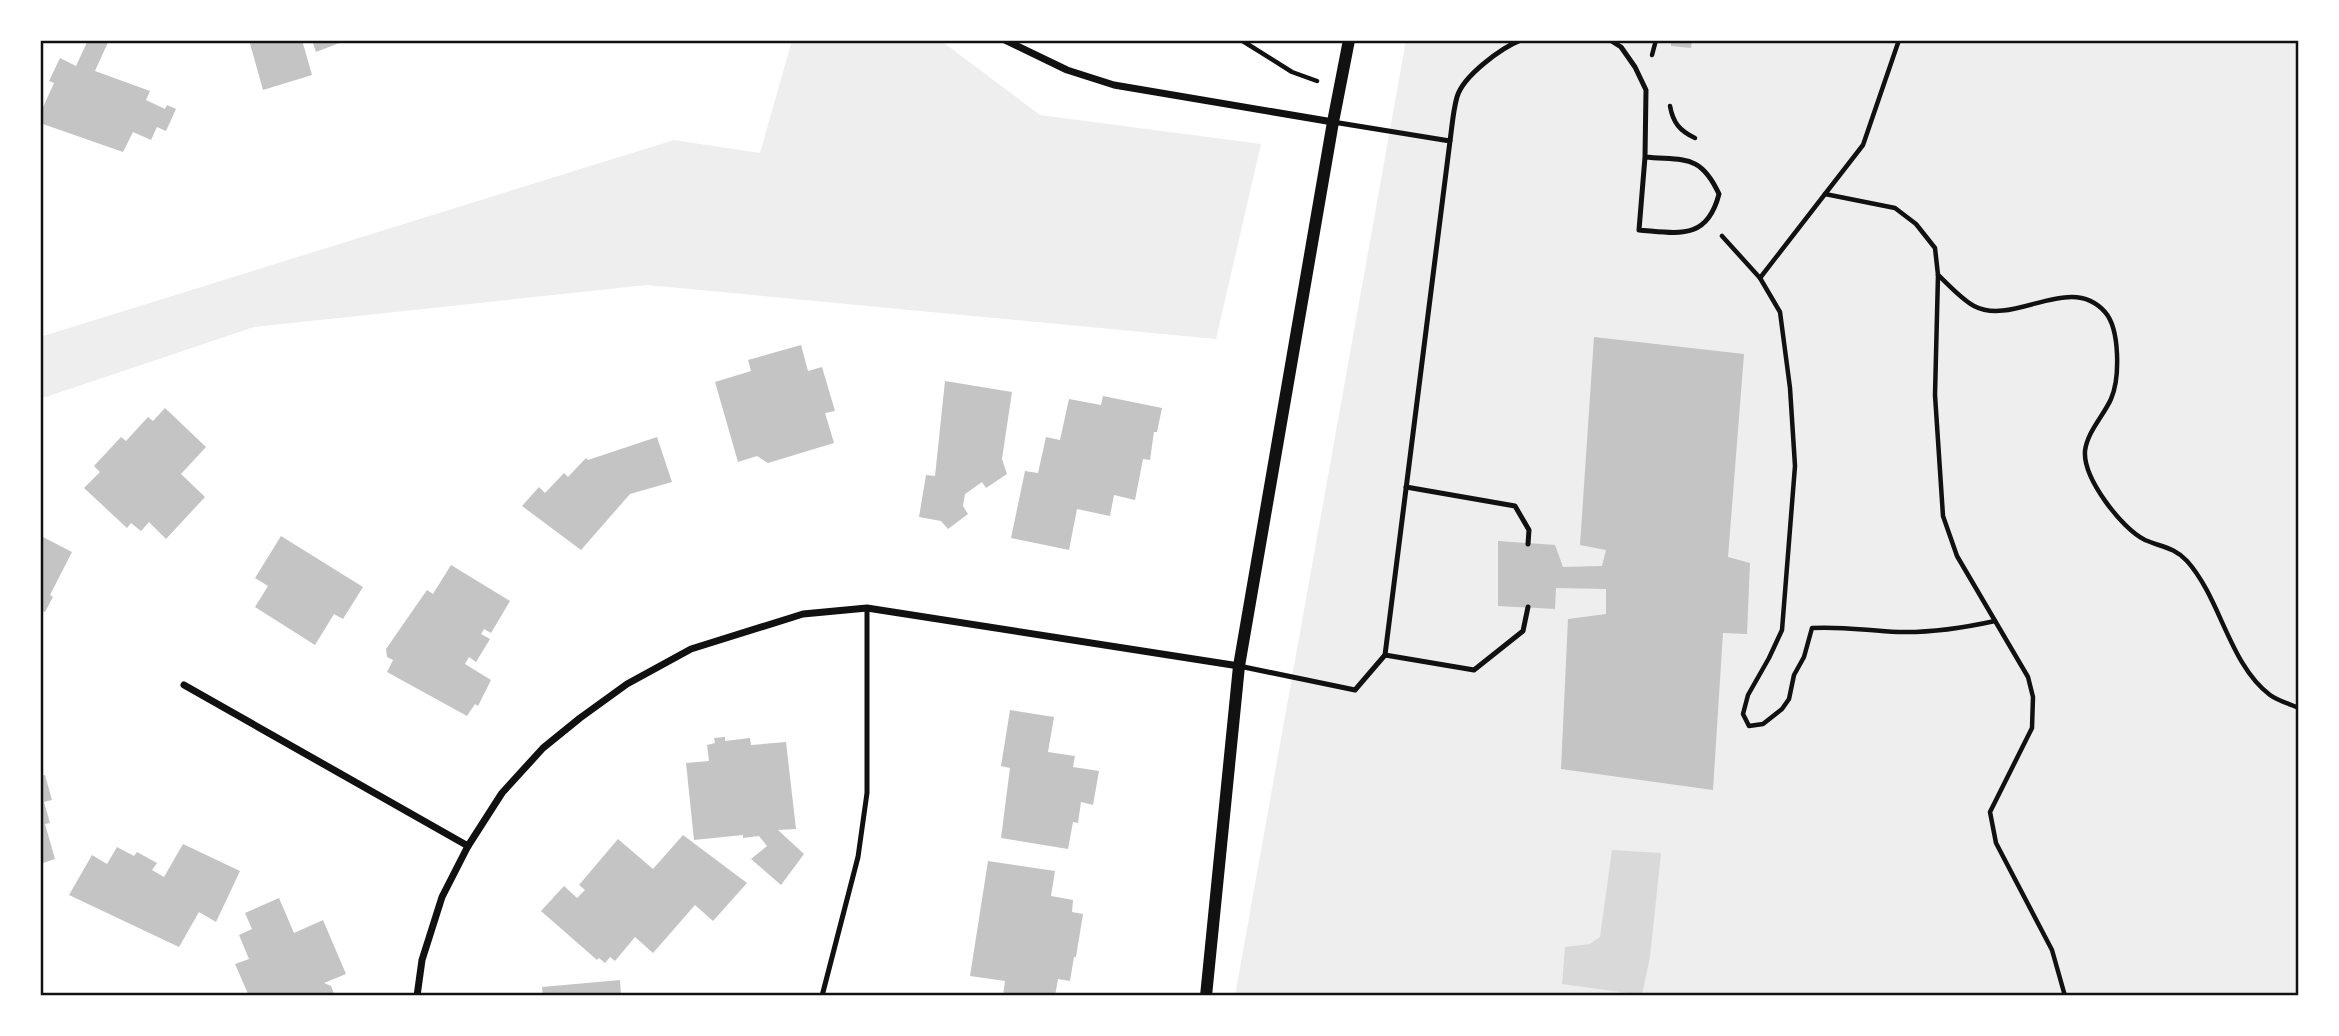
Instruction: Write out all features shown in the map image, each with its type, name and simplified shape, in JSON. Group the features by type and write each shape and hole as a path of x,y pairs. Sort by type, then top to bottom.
{"street":[{"path":"1005,40 1068,70 1114,85 1333,122"},
{"path":"1206,996 1239,666 1349,40"},
{"path":"417,996 422,960 442,897 468,846 502,793 543,748 627,684 691,649 803,614 867,608 1239,666"},
{"path":"184,685 468,846"}],"lane":[{"path":"1239,666 1355,690 1385,655 1450,141 1458,96 1464,82 1510,44 1521,40"},
{"path":"1610,40 1621,47 1646,90 1645,157 1639,230 1683,234 1695,230 1715,209 1719,194 1703,167 1692,161 1645,157"},
{"path":"1333,122 1450,141"},
{"path":"1406,487 1515,506 1529,530 1528,544"},
{"path":"1385,655 1474,670 1523,631 1528,607"},
{"path":"822,996 858,857 867,793 867,608"}],"path":[{"path":"1241,40 1292,72 1340,89"},
{"path":"1760,278 1863,145 1899,40"},
{"path":"1825,194 1895,208 1916,224 1935,248 1938,275 1935,395 1944,516 1957,556 2028,677 2033,697 2032,728 1990,812 1996,843 2052,950 2065,996"},
{"path":"1707,220 1760,278 1780,312 1790,388 1795,466 1782,630 1748,695 1743,714 1749,726 1763,724 1782,709 1788,699 1794,674 1804,657 1812,628 1925,632 1952,630 1995,621"},
{"path":"1938,275 1974,306 1994,311 2062,298 2088,299 2106,312 2116,334 2117,366 2112,397 2095,426 2085,451 2101,497 2126,528 2146,540 2173,548 2187,561 2220,614 2253,679 2271,696 2299,708"}],"shaded area":[{"path":"792,40 940,40 1040,115 1261,144 1216,339 647,285 254,327 40,399 40,337 674,140 760,153"},
{"path":"1406,40 2299,40 2299,996 1235,996"},
{"path":"1612,850 1661,853 1650,957 1642,995 1562,984 1565,947 1590,944 1600,937"}],"building":[{"path":"88,40 109,40 95,71 150,91 146,100 165,109 167,105 176,109 166,131 157,127 151,140 133,132 123,152 40,123 40,114 54,83 49,81 60,58 76,66"},
{"path":"249,40 302,40 312,75 263,90"},
{"path":"312,40 347,40 316,52"},
{"path":"1671,40 1692,40 1691,48 1671,46"},
{"path":"1594,337 1744,354 1728,557 1750,563 1747,634 1723,633 1713,790 1561,769 1568,619 1606,614 1606,589 1556,588 1555,609 1498,606 1498,541 1555,545 1563,567 1602,566 1606,550 1580,545"},
{"path":"801,345 808,371 822,367 835,411 825,413 834,443 768,463 757,456 738,462 715,382 751,371 748,360"},
{"path":"945,381 1012,392 1002,459 1007,474 986,488 982,482 965,494 963,506 968,514 948,529 941,521 919,517 926,475 935,476"},
{"path":"1103,396 1162,408 1157,432 1154,432 1150,460 1143,459 1135,500 1114,495 1110,516 1077,509 1069,550 1011,538 1025,471 1038,473 1046,437 1060,440 1069,399 1101,405"},
{"path":"165,408 206,447 181,474 205,497 166,539 149,522 141,531 131,523 127,528 84,488 100,472 94,466 121,437 126,441 148,417 153,421"},
{"path":"657,437 672,482 630,494 581,550 522,506 539,487 545,493 564,473 568,477 586,458 588,460"},
{"path":"281,536 363,587 343,619 334,614 315,645 255,607 268,586 255,578"},
{"path":"43,537 72,552 50,595 53,597 45,612 40,610 40,543"},
{"path":"451,565 510,601 491,633 484,629 481,634 490,639 476,662 469,657 465,664 491,680 478,706 475,704 467,716 387,672 393,660 387,657 386,649 427,590 433,594"},
{"path":"1010,710 1054,717 1048,752 1075,756 1073,767 1099,771 1093,805 1081,802 1078,823 1073,822 1068,849 1001,838 1010,768 1001,766"},
{"path":"725,737 725,741 750,738 751,745 786,742 796,829 778,830 804,854 781,885 751,859 767,846 759,836 694,840 686,763 709,761 707,745 715,743 714,738"},
{"path":"45,775 52,800 44,802 50,823 45,824 55,859 40,864 40,776"},
{"path":"683,835 747,883 713,921 695,905 653,953 635,937 615,961 610,957 605,963 599,958 597,960 541,911 564,886 577,898 585,890 579,885 618,839 653,869"},
{"path":"183,844 240,871 216,922 199,912 179,947 69,895 92,855 107,864 117,847 134,856 137,852 157,863 152,870 164,877"},
{"path":"988,861 1055,871 1051,896 1073,900 1072,912 1083,914 1070,981 1058,979 1055,996 1003,996 1005,981 970,976"},
{"path":"279,898 294,933 323,920 346,974 324,983 331,986 335,996 249,996 235,964 249,959 239,935 252,929 245,913"},
{"path":"620,980 621,996 543,996 542,987"}]}
